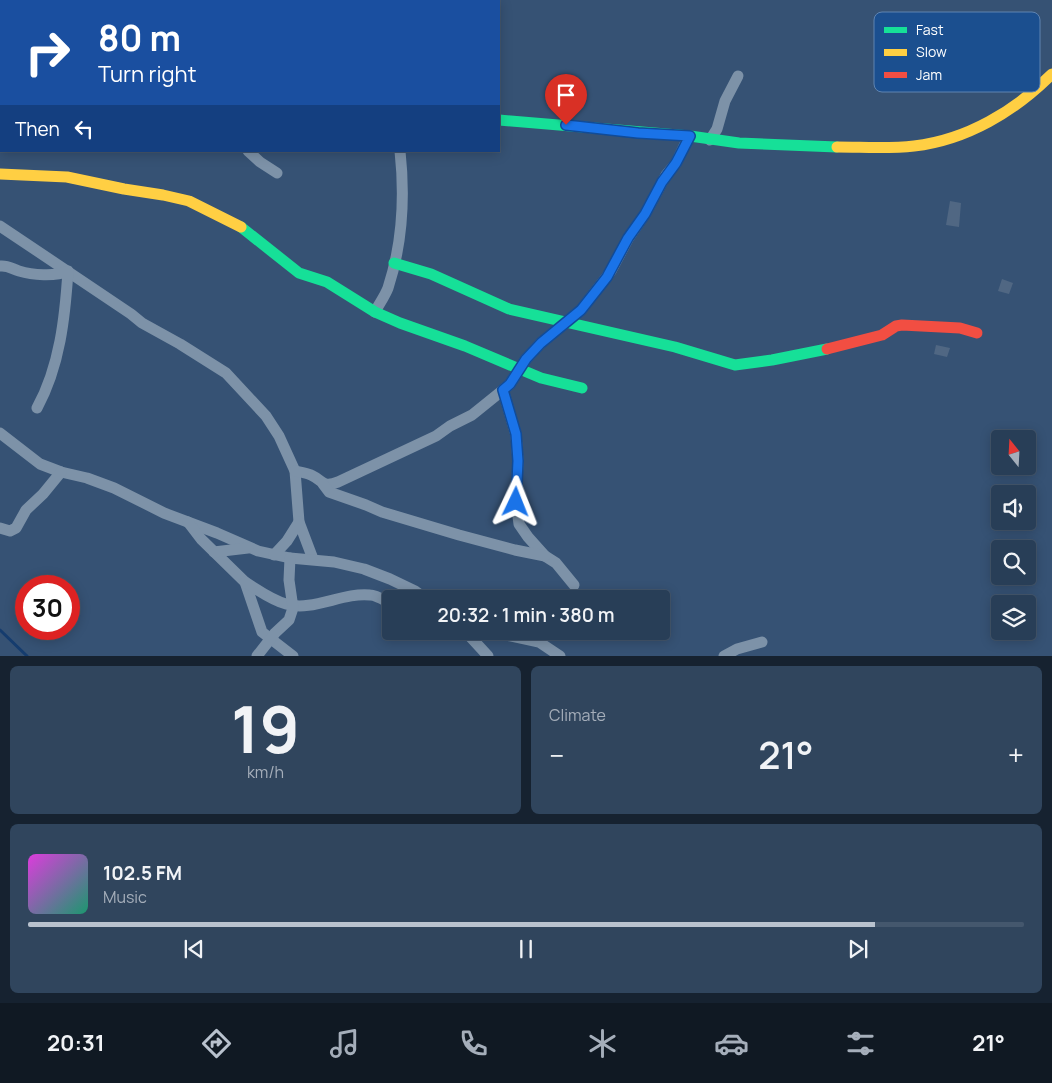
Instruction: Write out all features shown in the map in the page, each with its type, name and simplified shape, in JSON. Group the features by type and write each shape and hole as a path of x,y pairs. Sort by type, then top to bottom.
{"street":[{"path":"1040,84 1052,74"},
{"path":"710,140 718,130 725,101 738,76"},
{"path":"500,120 690,136 710,140 811,146 900,148 928,144 954,137 990,121 1030,92"},
{"path":"323,484 330,485 338,482 428,440 472,415 510,384 526,359 541,343 581,310 607,277 628,238 645,214 662,182 676,163 690,136"},
{"path":"249,152 277,173"},
{"path":"375,312 387,290 402,223 400,152"},
{"path":"0,174 67,177 189,201 244,229 299,273 327,282 375,312 465,346 541,378 582,388"},
{"path":"0,226 68,270 142,323 226,373 266,416 295,471 298,522 313,559"},
{"path":"394,263 431,274 509,309 675,347 735,365 772,360 847,345 869,339 902,325 960,328 977,332"},
{"path":"0,266 6,266 23,272 52,274 68,270"},
{"path":"38,408 54,370 63,324 68,270"},
{"path":"503,390 516,434 518,461 516,502 519,524 545,556 556,563 574,585"},
{"path":"0,433 40,464 61,472 88,478 250,548 290,558 313,559 364,569 413,590"},
{"path":"295,471 312,475 329,492 382,512 459,535 545,556"},
{"path":"0,528 10,531 16,528 26,510 43,494 61,472"},
{"path":"188,522 201,539 244,582 268,597 292,605 361,595 372,595 382,600"},
{"path":"274,555 298,522"},
{"path":"214,552 250,548"},
{"path":"257,656 269,639 289,620 293,608 289,580 290,558"},
{"path":"244,582 262,632 289,652"},
{"path":"282,627 289,652"},
{"path":"473,640 488,656"},
{"path":"530,640 539,642 560,656"},
{"path":"724,656 762,642"}],"building":[{"path":"950,201 961,203 959,227 946,225"},
{"path":"1002,279 1013,283 1009,294 998,291"},
{"path":"936,345 950,348 947,357 934,354"}],"waterway":[{"path":"0,630 27,656"}],"traffic: fast":[{"path":"500,120 690,136 739,143 837,147"},
{"path":"241,227 299,273 327,282 375,312 465,346 541,378 582,388"},
{"path":"394,263 431,274 509,309 675,347 735,365 827,349"}],"traffic: slow":[{"path":"1040,85 1052,74"},
{"path":"837,147 886,148 934,143 989,122 1032,92"},
{"path":"0,174 67,177 163,195 189,201 241,227"}],"traffic: jam":[{"path":"827,349 882,335 896,326 902,325 960,328 977,333"}],"route":[{"path":"516,502 518,461 516,434 503,390 510,384 526,359 541,343 577,315 595,294 607,277 628,238 645,214 670,169 676,163 690,136 638,133 566,125"}]}
